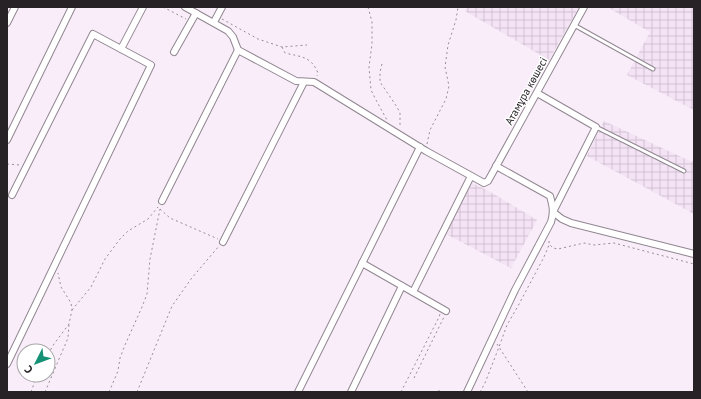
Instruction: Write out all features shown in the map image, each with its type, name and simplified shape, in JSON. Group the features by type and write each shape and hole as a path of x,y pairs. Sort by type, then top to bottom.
{"street":[{"path":"7,23 15,7"},
{"path":"7,140 72,7"},
{"path":"121,49 143,7"},
{"path":"186,7 196,13 215,19 233,37 238,50 296,81 314,82 426,151 471,176 413,292"},
{"path":"215,19 222,7"},
{"name":"Атамұра көшесі","path":"471,176 484,183 488,181 584,7"},
{"path":"174,52 196,13"},
{"path":"7,364 151,65 93,34 12,195"},
{"path":"162,201 238,50"},
{"path":"223,242 304,82"},
{"path":"467,392 515,290 551,222 553,212 596,127 536,93"},
{"path":"298,392 420,147"},
{"path":"496,166 550,196 553,212 562,219 571,223 694,254"},
{"path":"362,263 444,309"},
{"path":"351,392 402,286"}],"lane":[{"path":"574,25 653,69"},
{"path":"596,127 684,171"}],"path":[{"path":"163,7 191,22"},
{"path":"368,7 372,22 372,44 369,67 371,90 394,131"},
{"path":"426,151 430,130 446,99 449,86 445,67 448,45 456,20 458,7"},
{"path":"215,19 258,39 282,47 307,45"},
{"path":"282,47 285,53 308,59 314,65 318,73 314,82"},
{"path":"382,64 380,82 400,113 400,135"},
{"path":"7,164 27,166"},
{"path":"109,392 118,372 120,358 147,294 150,259 162,201"},
{"path":"45,392 68,338 72,310 91,287 104,260 120,240 128,231 148,219 162,201"},
{"path":"137,392 172,306 191,279 223,242 170,218 160,209"},
{"path":"549,239 553,248 558,249 584,243 594,245 614,243 694,264"},
{"path":"480,392 507,325 550,244"},
{"path":"56,263 61,287 70,303 72,310"},
{"path":"414,378 444,320 444,309"},
{"path":"401,392 444,309"},
{"path":"55,343 69,324"},
{"path":"493,337 528,392"}],"shaded area":[{"path":"467,7 579,7 549,60 465,11"},
{"path":"607,7 694,7 694,110 627,75 650,32"},
{"path":"604,121 692,162 694,159 694,214 587,156"},
{"path":"472,183 487,190 537,220 511,268 446,234"}]}
